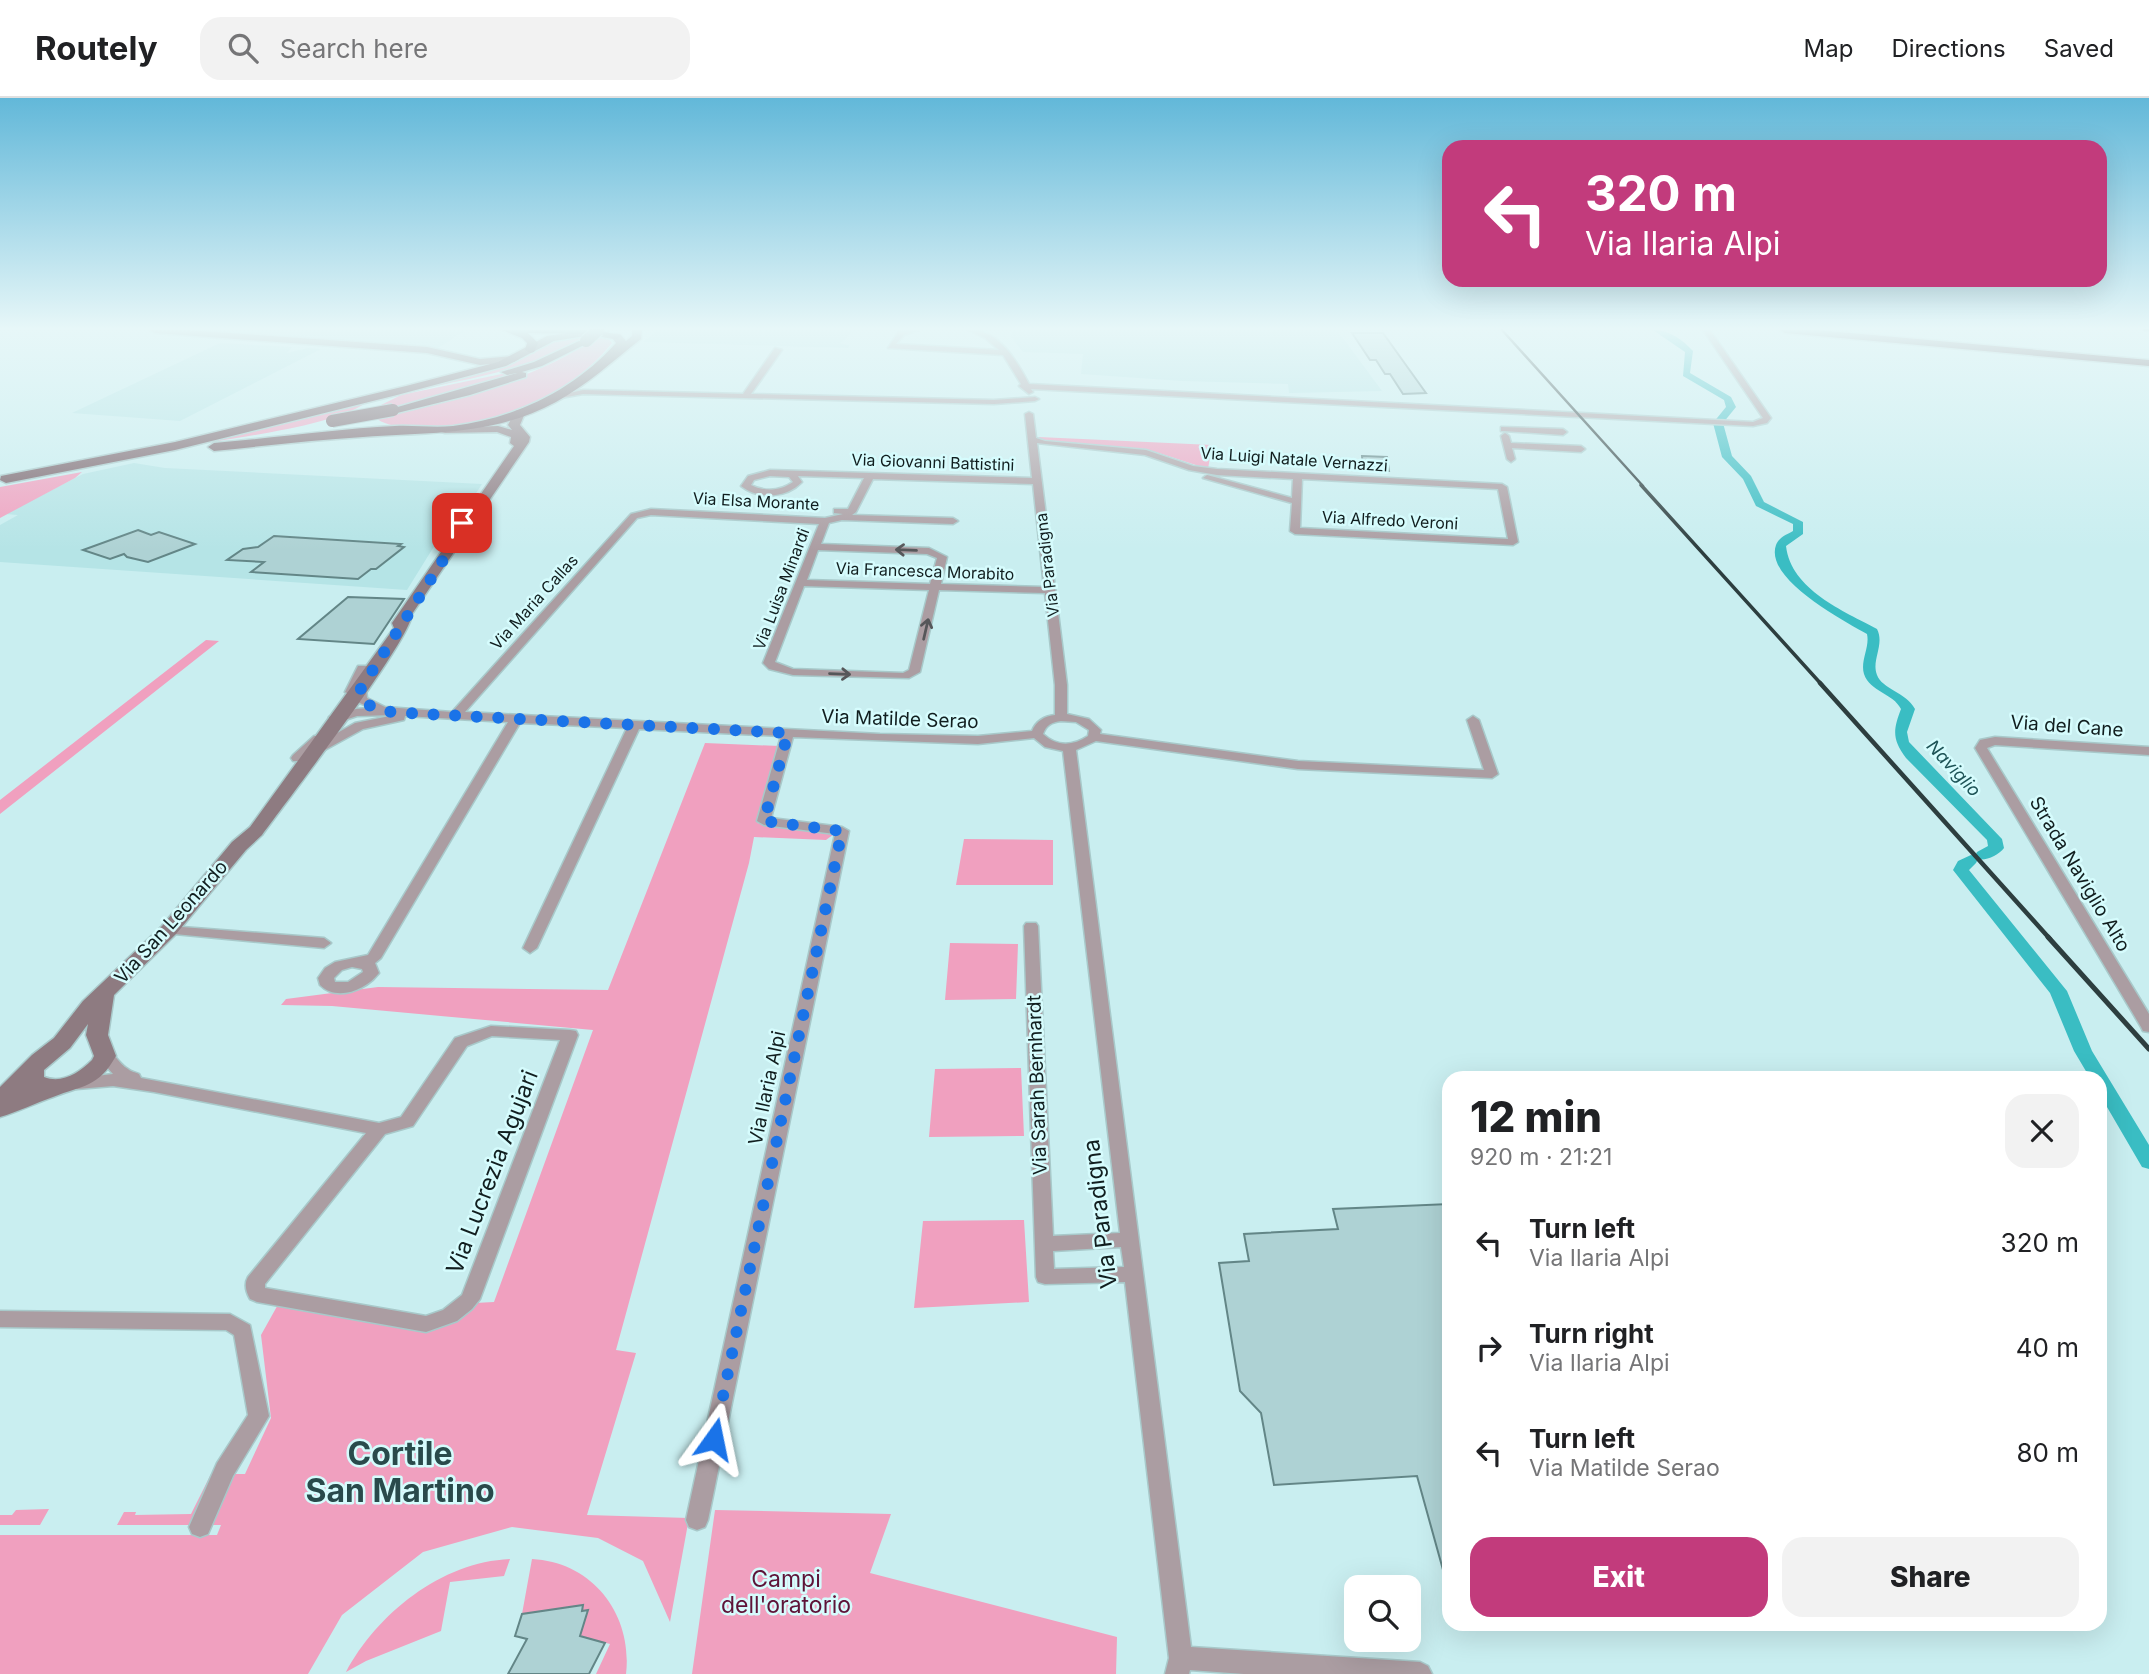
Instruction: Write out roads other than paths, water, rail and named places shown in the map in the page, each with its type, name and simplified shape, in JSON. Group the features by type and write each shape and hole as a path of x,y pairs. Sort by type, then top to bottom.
{"main road":[{"path":"5,482 175,446 345,404"},
{"path":"364,414 370,404"},
{"path":"364,414 377,404"},
{"path":"5,482 419,404"},
{"path":"5,482 216,447 362,433 443,430 484,424 540,404"},
{"name":"Via San Leonardo","path":"237,848 362,668 406,615 523,442 524,437 514,425 519,413"},
{"path":"364,414 376,426 405,431"},
{"name":"Via San Leonardo","path":"443,430 502,429 513,432 518,437 464,520 452,546"},
{"name":"Via San Leonardo","path":"41,1060 62,1043 91,1006 170,930 237,848 254,833 360,690 402,627 406,615"},
{"path":"0,1109 63,1086 97,1069 104,1052 97,1035 104,995"},
{"path":"0,1099 41,1060 86,1043 104,1052"},
{"path":"41,1060 32,1080 37,1085 63,1086"}],"street":[{"name":"Via Paradigna","path":"1026,404 1051,590 1061,685 1061,717"},
{"path":"1381,404 1753,424 1767,418 1757,404"},
{"path":"1501,410 1511,459"},
{"path":"1504,429 1563,432"},
{"name":"Via Luigi Natale Vernazzi","path":"1032,439 1044,443 1146,453 1192,468 1247,475 1502,487 1513,542"},
{"path":"1508,444 1581,449"},
{"name":"Via Alfredo Veroni","path":"1034,455 1043,449 1056,447 1129,454 1158,460 1194,474 1297,502"},
{"path":"778,473 796,478 797,484"},
{"name":"Via Giovanni Battistini","path":"828,475 808,478 788,489 772,492 755,491 746,486 751,478 778,473 1037,481"},
{"path":"1235,485 1254,482 1253,478 1247,475"},
{"path":"834,511 852,512 870,476"},
{"name":"Via Alfredo Veroni","path":"1298,477 1295,531 1513,542"},
{"name":"Via Elsa Morante","path":"640,514 740,515 825,521 842,517 953,521"},
{"name":"Via Maria Callas","path":"455,716 631,517 640,514"},
{"name":"Via Luisa Minardi","path":"825,521 769,663 773,667 793,672 895,676 914,672 936,586"},
{"path":"813,547 939,553 942,557 936,586"},
{"name":"Via Francesca Morabito","path":"799,583 1051,590"},
{"path":"297,758 315,743 331,722 340,718 337,713 356,685 362,668"},
{"name":"Via Matilde Serao","path":"360,690 359,696 367,704 391,715"},
{"name":"Via Matilde Serao","path":"340,718 364,712 391,715 426,714 978,740 1037,734"},
{"name":"Via Matilde Serao","path":"317,749 347,731 391,715"},
{"path":"1061,717 1081,719 1090,724 1095,730 1094,737 1088,743 1069,747 1053,746 1037,734 1040,726 1050,719 1061,717"},
{"path":"362,962 374,958 516,719"},
{"path":"1094,737 1298,765 1492,774 1473,720"},
{"path":"530,948 635,725"},
{"name":"Via Ilaria Alpi","path":"697,1520 842,831 764,821 788,733"},
{"name":"Via del Cane","path":"1983,743 2003,741 2149,751"},
{"name":"Strada Naviglio Alto","path":"1983,743 1981,748 1985,757 2149,1027"},
{"name":"Via Paradigna","path":"1069,747 1179,1666"},
{"name":"Via Sarah Bernhardt","path":"1031,926 1045,1277 1131,1273"},
{"path":"170,930 324,943"},
{"name":"Via Lucrezia Agujari","path":"491,1031 570,1035 470,1299 463,1307 439,1321 426,1324 257,1294 255,1282 379,1129 407,1122 461,1042 491,1031"},
{"path":"104,1052 121,1073 154,1086"},
{"path":"63,1086 94,1080 154,1086 379,1129"},
{"path":"1044,1244 1127,1240"},
{"path":"0,1320 230,1322 243,1331 259,1416 225,1470 200,1527"},
{"path":"1179,1666 1420,1674"}],"waterway":[{"name":"Naviglio","path":"1720,421 1731,407 1730,404"},
{"name":"Naviglio","path":"1718,423 1727,457 1747,478 1760,504 1798,522 1799,532 1784,541 1781,546 1782,557 1792,577 1823,604 1873,632 1871,676 1879,686 1901,699 1908,709 1900,732 1902,742 1911,755 1994,839 1996,848 1982,855"},
{"name":"Naviglio","path":"1971,860 1963,864 1961,870 2058,991 2083,1051 2095,1071"},
{"name":"Naviglio","path":"2107,1091 2149,1162"}],"railway":[{"path":"1568,404 1643,486"},
{"path":"1641,485 1822,685"},
{"path":"1820,683 2050,939"},
{"path":"2048,937 2149,1049"}],"district":[{"name":"Cortile San Martino","path":"400,1472"}],"park label":[{"name":"Campi dell'oratorio","path":"786,1592"}]}
